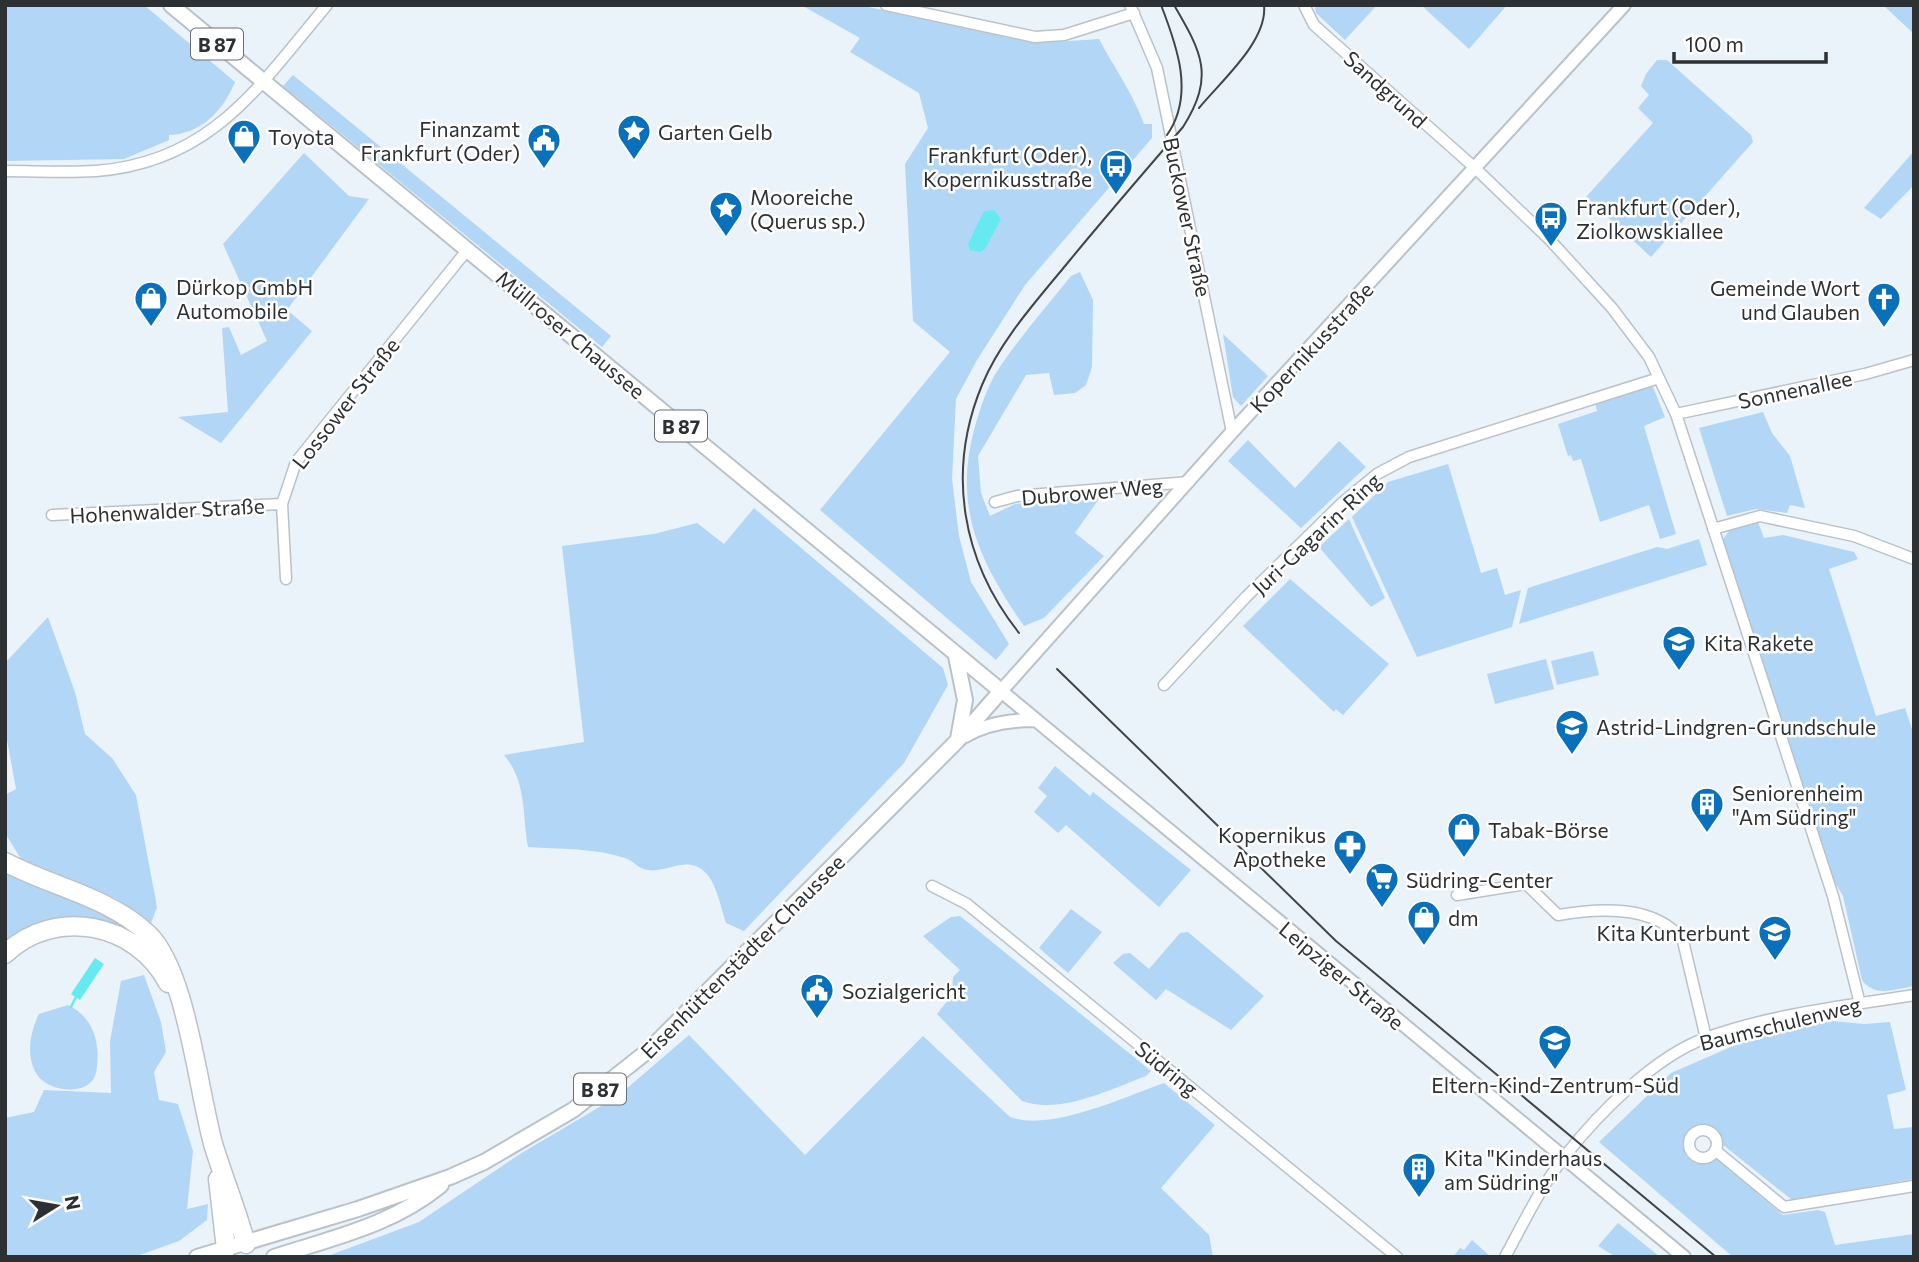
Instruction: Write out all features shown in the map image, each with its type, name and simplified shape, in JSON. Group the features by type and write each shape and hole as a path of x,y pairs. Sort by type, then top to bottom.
{"highway":[{"path":"5,862 33,877 118,911 149,935 165,956 173,974 214,1147 247,1250"},
{"path":"5,954 15,944 40,931 64,926 90,926 118,934 145,950 164,974 183,1016"},
{"path":"214,1147 227,1253"}],"main road":[{"name":"Müllroser Chaussee","path":"171,5 1001,691"},
{"path":"957,656 965,700 958,740"},
{"name":"Eisenhüttenstädter Chaussee","path":"197,1257 247,1250 450,1177 573,1110 649,1050 958,740 1001,691"},
{"name":"Eisenhüttenstädter Chaussee","path":"274,1257 382,1222 418,1205 450,1177"}],"street":[{"path":"5,171 95,171 142,163 184,146 224,123 327,5"},
{"path":"886,5 1035,37 1064,35 1132,9"},
{"name":"Sandgrund","path":"1304,5 1314,25 1475,168 1550,240 1612,308 1648,357 1676,414 1833,896 1860,1004"},
{"name":"Kopernikusstraße","path":"1001,691 1232,432 1624,5"},
{"name":"Buckower Straße","path":"1132,9 1157,68 1232,432"},
{"name":"Lossower Straße","path":"286,579 282,504 291,472 300,455 468,249"},
{"name":"Sonnenallee","path":"1676,414 1865,374 1914,360"},
{"name":"Juri-Gagarin-Ring","path":"1164,685 1301,542 1377,474 1409,457 1659,378"},
{"name":"Dubrower Weg","path":"995,502 1017,496 1189,482"},
{"name":"Hohenwalder Straße","path":"52,515 282,504"},
{"path":"1713,528 1760,516 1854,536 1914,559"},
{"name":"Leipziger Straße","path":"1001,691 1684,1257"},
{"path":"958,740 978,728 1015,720 1035,720"},
{"path":"1457,895 1526,884 1558,915 1613,911 1661,922 1675,930 1684,941 1706,1038"},
{"name":"Südring","path":"932,886 967,904 1397,1257"},
{"name":"Baumschulenweg","path":"1564,1157 1645,1075 1706,1038 1860,1004 1914,995"},
{"path":"1715,1150 1784,1207 1914,1186"},
{"path":"1505,1257 1564,1157"}],"shaded area":[{"path":"5,5 144,5 235,82 210,119 181,134 169,135 169,140 124,159 5,161"},
{"path":"801,5 859,5 1038,43 1099,39 1129,91 1144,124 1152,124 1152,138 1025,285 977,360 956,399 952,479 959,536 971,582 1009,644 996,660 820,510 950,352 913,321 905,164 928,128 919,93 850,52 860,38"},
{"path":"1318,5 1377,5 1345,40 1316,13 1315,8"},
{"path":"1421,5 1507,5 1469,49"},
{"path":"1883,5 1914,5 1914,34"},
{"path":"1657,60 1667,60 1751,135 1753,142 1651,257 1586,197 1653,123 1638,108 1649,95 1641,86"},
{"path":"293,75 611,336 602,347 283,86"},
{"path":"1914,151 1914,185 1881,219 1864,208"},
{"path":"304,153 349,196 369,199 287,310 312,331 221,443 178,417 228,412 222,328 229,327 241,355 267,341 223,244"},
{"path":"1080,272 1093,300 1092,367 1086,385 1075,393 1054,395 1049,373 1026,375 978,456 981,493 990,516 1015,504 1101,496 1075,533 1104,556 1044,618 1024,626 994,578 974,530 967,480 969,453 980,410 996,373 1071,276"},
{"path":"1223,334 1268,376 1241,406 1233,397"},
{"path":"1648,386 1653,387 1665,417 1644,426 1676,534 1660,539 1649,505 1600,522 1581,459 1573,461 1571,455 1568,456 1558,424 1597,411 1595,403"},
{"path":"1763,412 1772,433 1790,456 1805,508 1790,505 1787,513 1756,509 1727,516 1699,428"},
{"path":"1248,440 1295,488 1339,441 1366,467 1301,528 1228,461"},
{"path":"1448,464 1481,573 1497,568 1505,595 1521,590 1512,627 1417,657 1352,517 1388,482"},
{"path":"754,508 943,668 948,685 904,763 744,931 726,923 713,884 698,867 683,865 652,870 641,868 625,858 601,852 528,847 520,787 517,776 504,755 584,742 562,546 654,534 697,523 724,544"},
{"path":"1349,519 1385,598 1371,607 1319,547"},
{"path":"1758,522 1764,538 1783,535 1854,552 1858,559 1829,569 1876,716 1905,708 1914,735 1914,986 1879,991 1867,986 1862,980 1843,896 1834,881 1723,539 1732,527"},
{"path":"1699,539 1707,565 1519,624 1528,588 1657,547 1667,549"},
{"path":"1290,579 1389,664 1343,715 1336,709 1334,712 1243,626"},
{"path":"48,617 75,692 85,734 112,758 136,795 157,907 151,923 115,898 21,859 5,833 5,795 16,789 5,729 5,663"},
{"path":"1593,651 1599,675 1557,685 1551,661"},
{"path":"1546,659 1554,689 1495,704 1487,674"},
{"path":"1055,766 1090,796 1093,792 1191,870 1159,907 1066,825 1058,833 1034,812 1047,796 1038,788"},
{"path":"5,867 141,934 139,939 117,927 5,944"},
{"path":"1071,909 1102,932 1068,973 1039,948"},
{"path":"960,916 1151,1071 1146,1076 1069,1103 1052,1105 1022,1101 937,1014 952,995 953,977 960,970 923,936 951,917"},
{"path":"1188,932 1264,996 1231,1030 1166,989 1156,1000 1113,963 1123,954 1130,953 1149,969 1180,933"},
{"path":"144,975 161,1022 166,1052 154,1072 159,1100 178,1104 193,1151 187,1209 208,1204 207,1220 179,1241 134,1257 5,1257 5,1118 34,1112 44,1090 111,1093 110,1041 121,981"},
{"path":"68,1005 88,1022 96,1040 97,1050 94,1078 89,1084 75,1089 58,1088 43,1081 34,1069 30,1053 31,1037 39,1014"},
{"path":"1831,1021 1864,1024 1890,1022 1906,1090 1887,1095 1894,1129 1914,1127 1914,1179 1792,1200 1722,1144 1708,1127 1688,1133 1690,1153 1697,1160 1717,1159 1783,1215 1818,1210 1825,1212 1835,1245 1914,1234 1914,1257 1733,1257 1599,1142 1671,1073 1763,1033"},
{"path":"689,1035 805,1155 923,1036 1010,1117 1045,1120 1066,1117 1164,1083 1215,1125 1161,1188 1209,1235 1213,1257 325,1257 419,1222 520,1154 618,1096"},
{"path":"1618,1223 1660,1257 1616,1257 1598,1246"},
{"path":"1472,1240 1491,1257 1453,1257 1460,1248 1464,1250"}],"water":[{"path":"994,210 1001,219 985,249 980,252 970,250 968,244 984,211"},
{"path":"95,958 104,964 80,1000 71,994"}],"waterway":[{"path":"71,1007 76,997"}],"tram line":[{"path":"1161,5 1173,37 1182,87 1180,104 1167,135"},
{"path":"1019,633 984,576 966,515 963,483 971,418 982,385 1010,335 1183,127 1193,109 1202,79 1201,65 1192,37 1174,5"},
{"path":"1199,108 1251,46 1259,32 1264,5"},
{"path":"1057,669 1336,941 1716,1257"}],"place":[{"name":"Garten Gelb","path":"634,161"},
{"name":"Toyota","path":"244,166"},
{"name":"Finanzamt Frankfurt (Oder)","path":"544,170"},
{"name":"Frankfurt (Oder), Kopernikusstraße","path":"1116,196"},
{"name":"Mooreiche (Querus sp.)","path":"726,238"},
{"name":"Frankfurt (Oder), Ziolkowskiallee","path":"1551,248"},
{"name":"Dürkop GmbH Automobile","path":"151,328"},
{"name":"Gemeinde Wort und Glauben","path":"1884,329"},
{"name":"Kita Rakete","path":"1679,672"},
{"name":"Astrid-Lindgren-Grundschule","path":"1572,756"},
{"name":"Seniorenheim \"Am Südring\"","path":"1707,834"},
{"name":"Tabak-Börse","path":"1464,859"},
{"name":"Kopernikus Apotheke","path":"1350,876"},
{"name":"Südring-Center","path":"1382,909"},
{"name":"dm","path":"1424,947"},
{"name":"Kita Kunterbunt","path":"1775,962"},
{"name":"Sozialgericht","path":"817,1020"},
{"name":"Eltern-Kind-Zentrum-Süd","path":"1555,1071"},
{"name":"Kita \"Kinderhaus am Südring\"","path":"1419,1199"}]}
